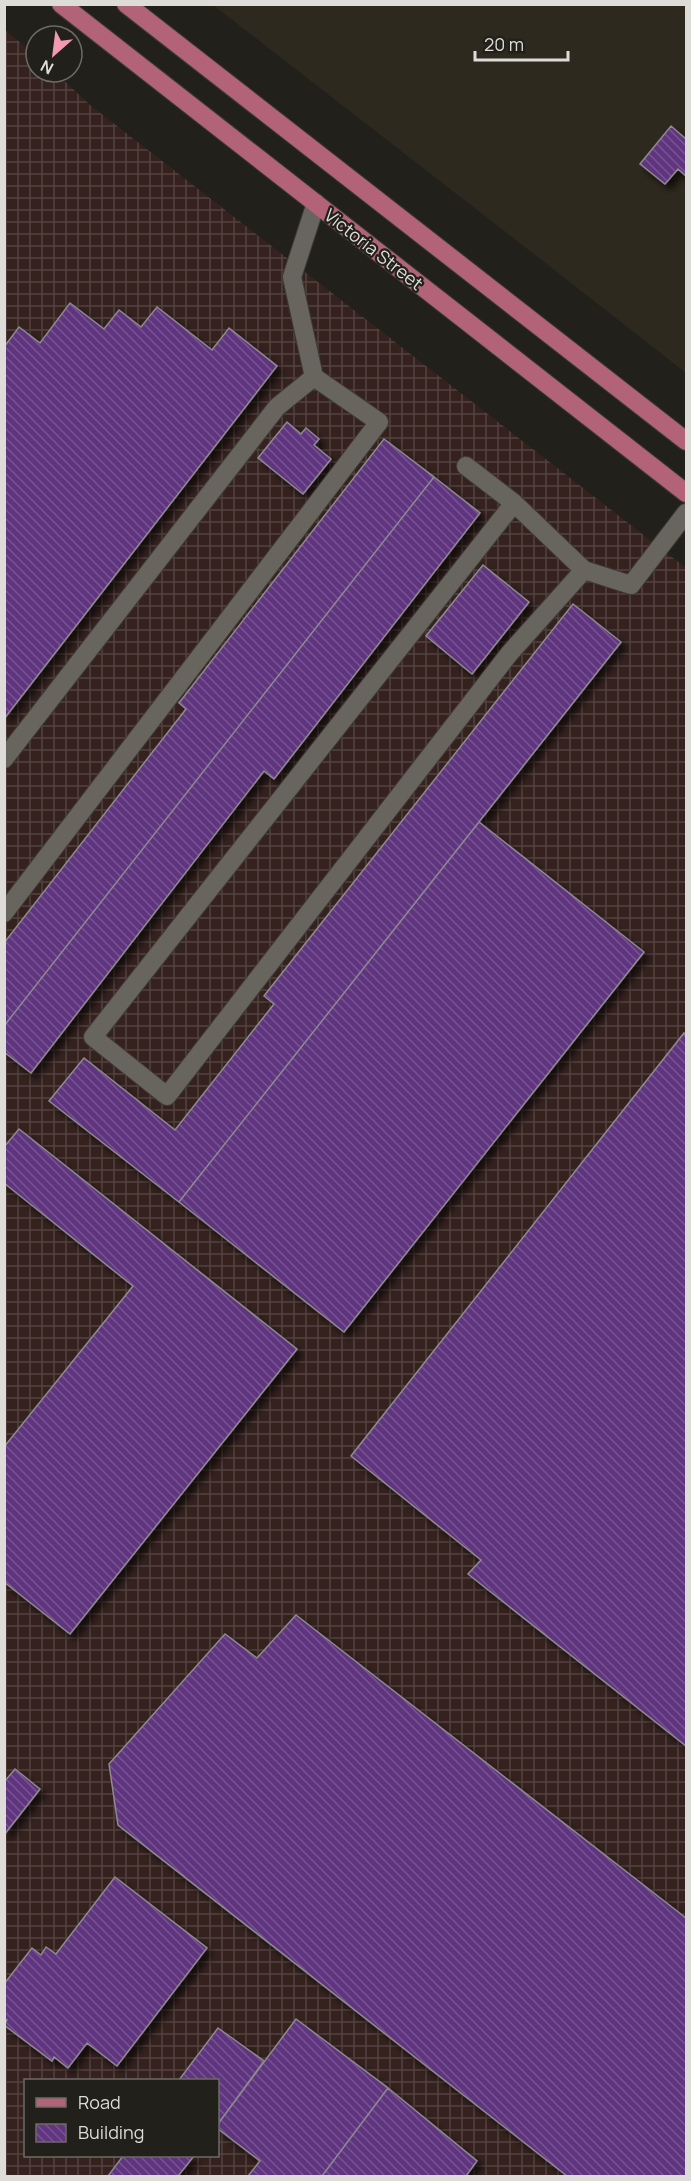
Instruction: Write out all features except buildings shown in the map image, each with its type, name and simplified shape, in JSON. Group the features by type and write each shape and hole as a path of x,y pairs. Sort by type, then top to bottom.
{"main road":[{"name":"Victoria Street","path":"61,4 687,493"},
{"path":"126,4 687,441"}],"lane":[{"path":"4,913 379,422 314,377 292,277 316,204"},
{"path":"4,759 276,407 314,377"},
{"path":"466,466 513,502 584,570 631,585 687,513"},
{"path":"513,502 93,1037 167,1096 509,654 584,570"}],"shaded area":[{"path":"213,5 686,5 686,373 548,265"},
{"path":"4,29 24,46 24,84 68,84 90,105 686,568 686,2176 5,2176"}]}
